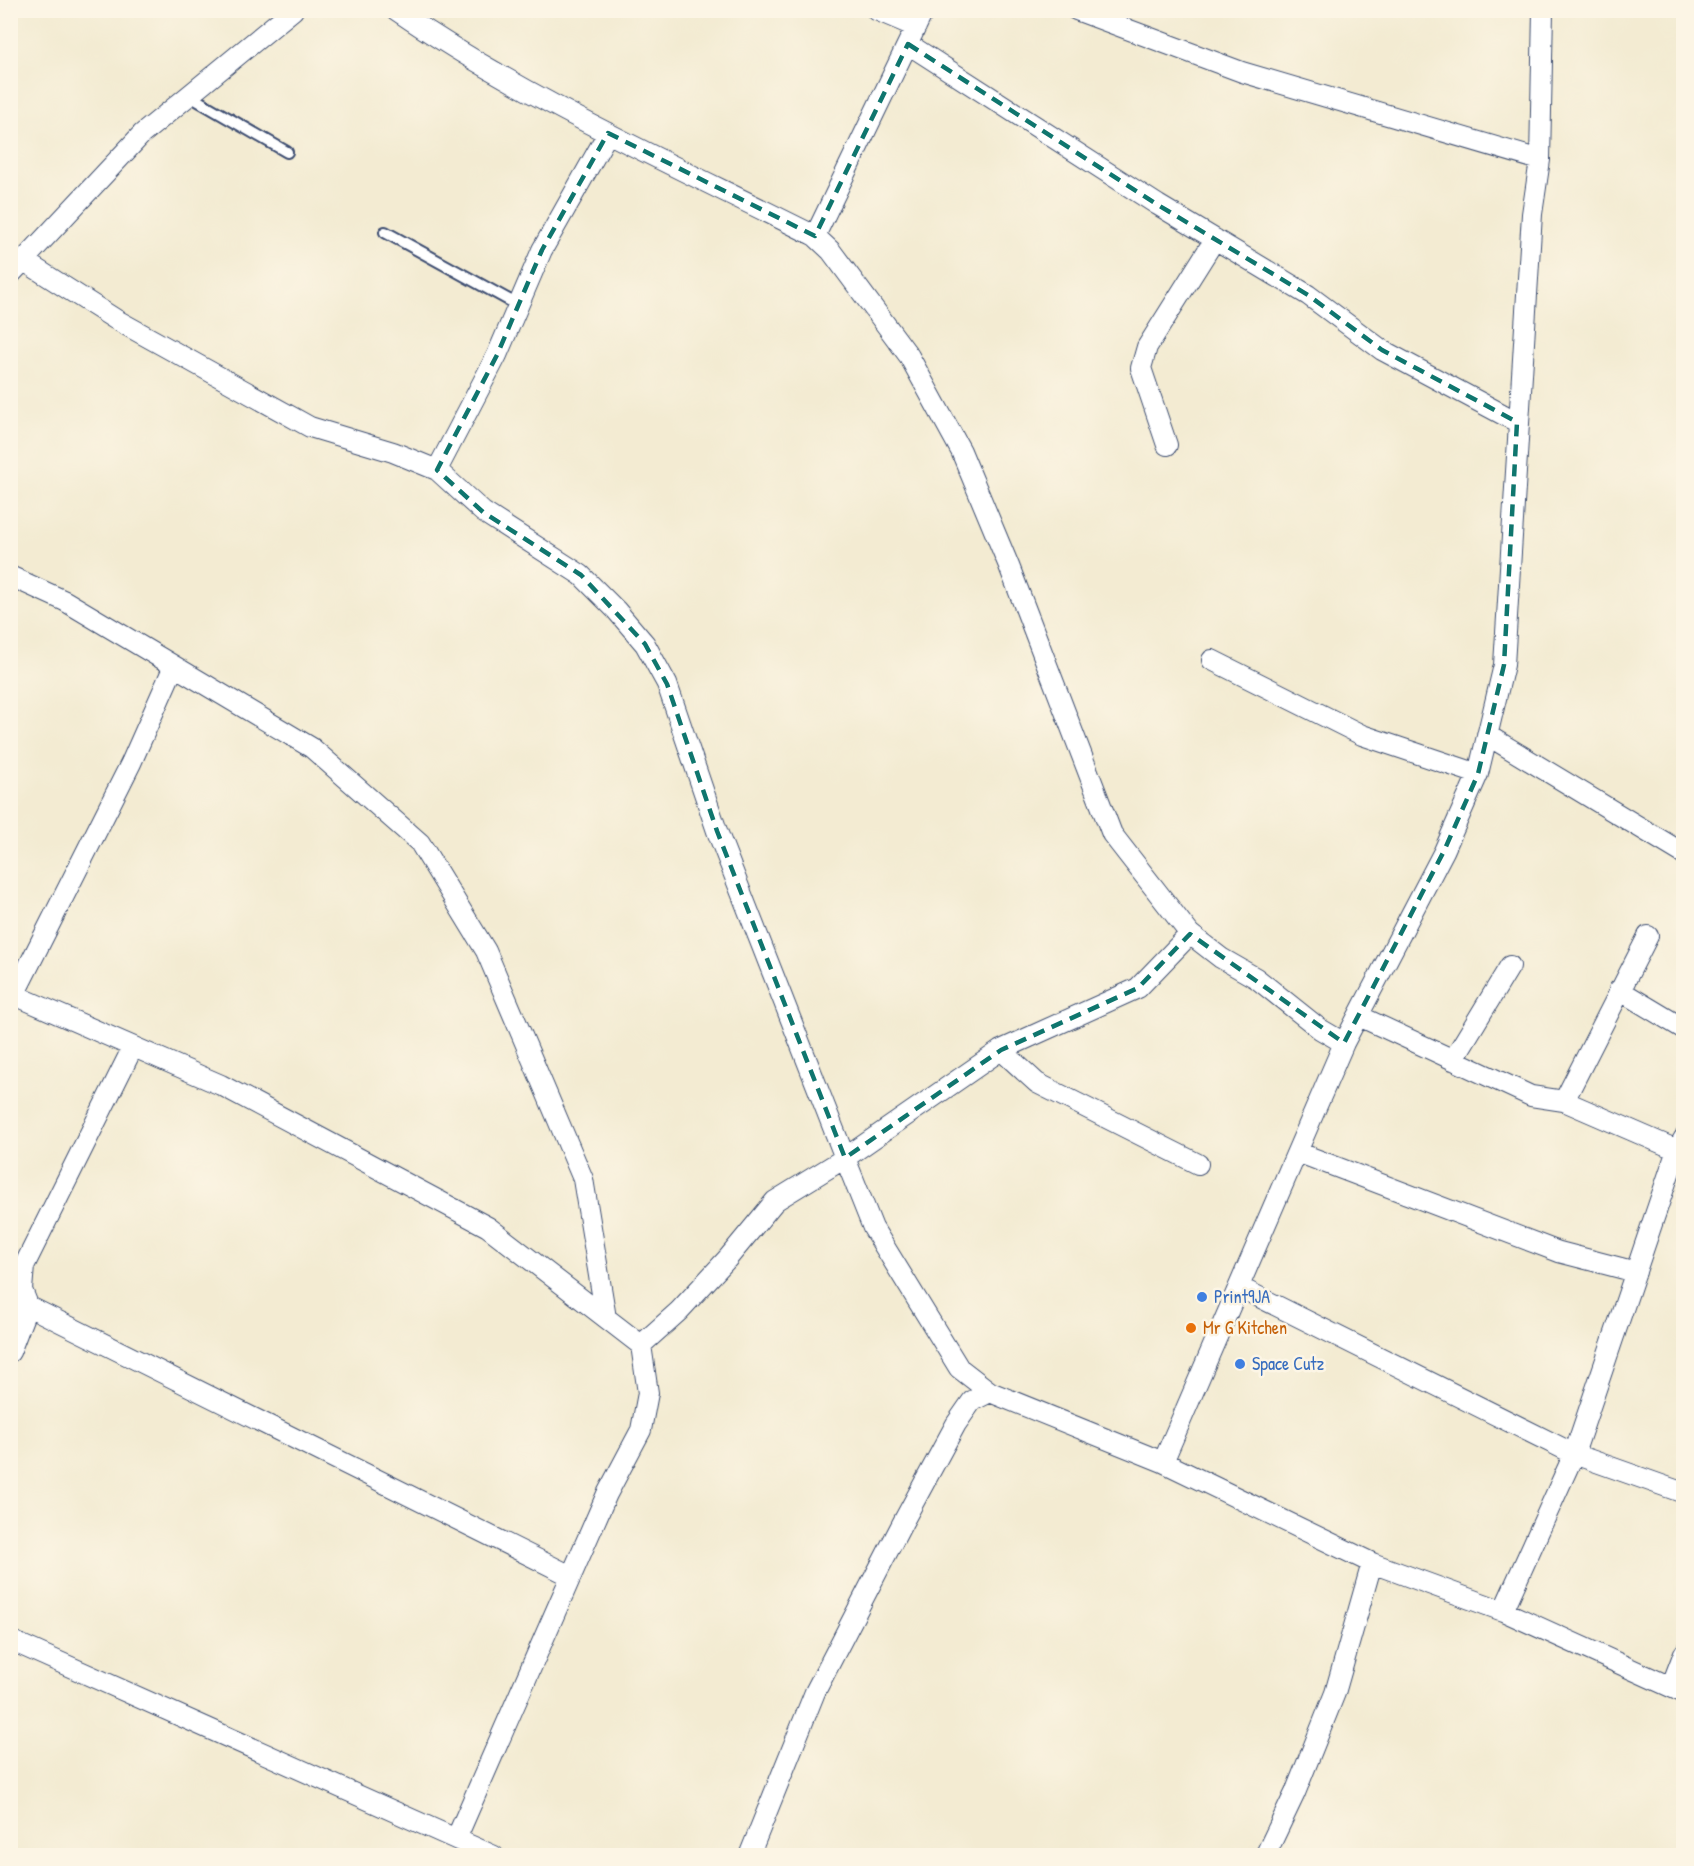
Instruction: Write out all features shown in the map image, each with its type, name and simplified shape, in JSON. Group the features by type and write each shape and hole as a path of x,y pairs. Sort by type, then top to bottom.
{"street":[{"path":"293,10 142,134 17,268 310,427 393,452 437,470 483,512 581,574 645,644 667,684 717,831 855,1188 879,1238 959,1368 990,1392 1163,1461 1372,1563 1503,1611 1677,1690 1683,1653"},
{"path":"396,10 495,72 608,133 815,236 831,251 909,356 961,451 1009,566 1112,834 1190,934 1221,958 1256,978 1320,1029 1344,1043"},
{"path":"876,10 916,27 1215,239 1308,295 1382,350 1517,422"},
{"path":"1076,10 1242,72 1540,160"},
{"path":"1163,1461 1344,1043 1444,851 1478,774 1504,665 1517,422 1532,214 1540,160 1543,10"},
{"path":"815,236 916,27"},
{"path":"437,470 497,355 542,250 608,133"},
{"path":"1167,445 1141,369 1147,347 1215,239"},
{"path":"10,576 65,601 312,748 420,843 486,951 583,1179 606,1318"},
{"path":"1212,660 1362,735 1478,774"},
{"path":"174,666 145,734 12,994 222,1085 488,1227 641,1345 648,1393 641,1430 607,1494 456,1839"},
{"path":"1487,735 1683,854"},
{"path":"641,1345 679,1311 728,1258 775,1201 845,1158 1001,1050 1138,988 1190,934"},
{"path":"1564,1101 1648,936"},
{"path":"1453,1060 1510,966"},
{"path":"1619,990 1683,1029"},
{"path":"1359,1016 1531,1096 1564,1101 1681,1148 1574,1454 1503,1611"},
{"path":"10,1352 22,1290 24,1266 133,1047"},
{"path":"1001,1050 1037,1083 1198,1164"},
{"path":"1297,1152 1559,1252 1636,1272"},
{"path":"1239,1287 1574,1454 1683,1493"},
{"path":"19,1301 571,1576"},
{"path":"749,1856 815,1692 903,1522 956,1425 972,1401 990,1392"},
{"path":"1265,1856 1295,1793 1335,1693 1372,1563"},
{"path":"10,1640 494,1856"}],"lane":[{"path":"188,95 287,152"},
{"path":"385,232 518,305"}],"highlighted area":[{"path":"908,44 1158,205 1308,295 1382,350 1517,422 1504,665 1478,774 1444,851 1344,1043 1190,934 1138,988 1001,1050 845,1158 717,831 667,684 645,644 581,575 483,512 437,470 497,355 542,250 608,133 815,236"}],"place":[{"name":"Print9JA","path":"1202,1297"},
{"name":"Mr G Kitchen","path":"1191,1328"},
{"name":"Space Cutz","path":"1240,1364"}]}
